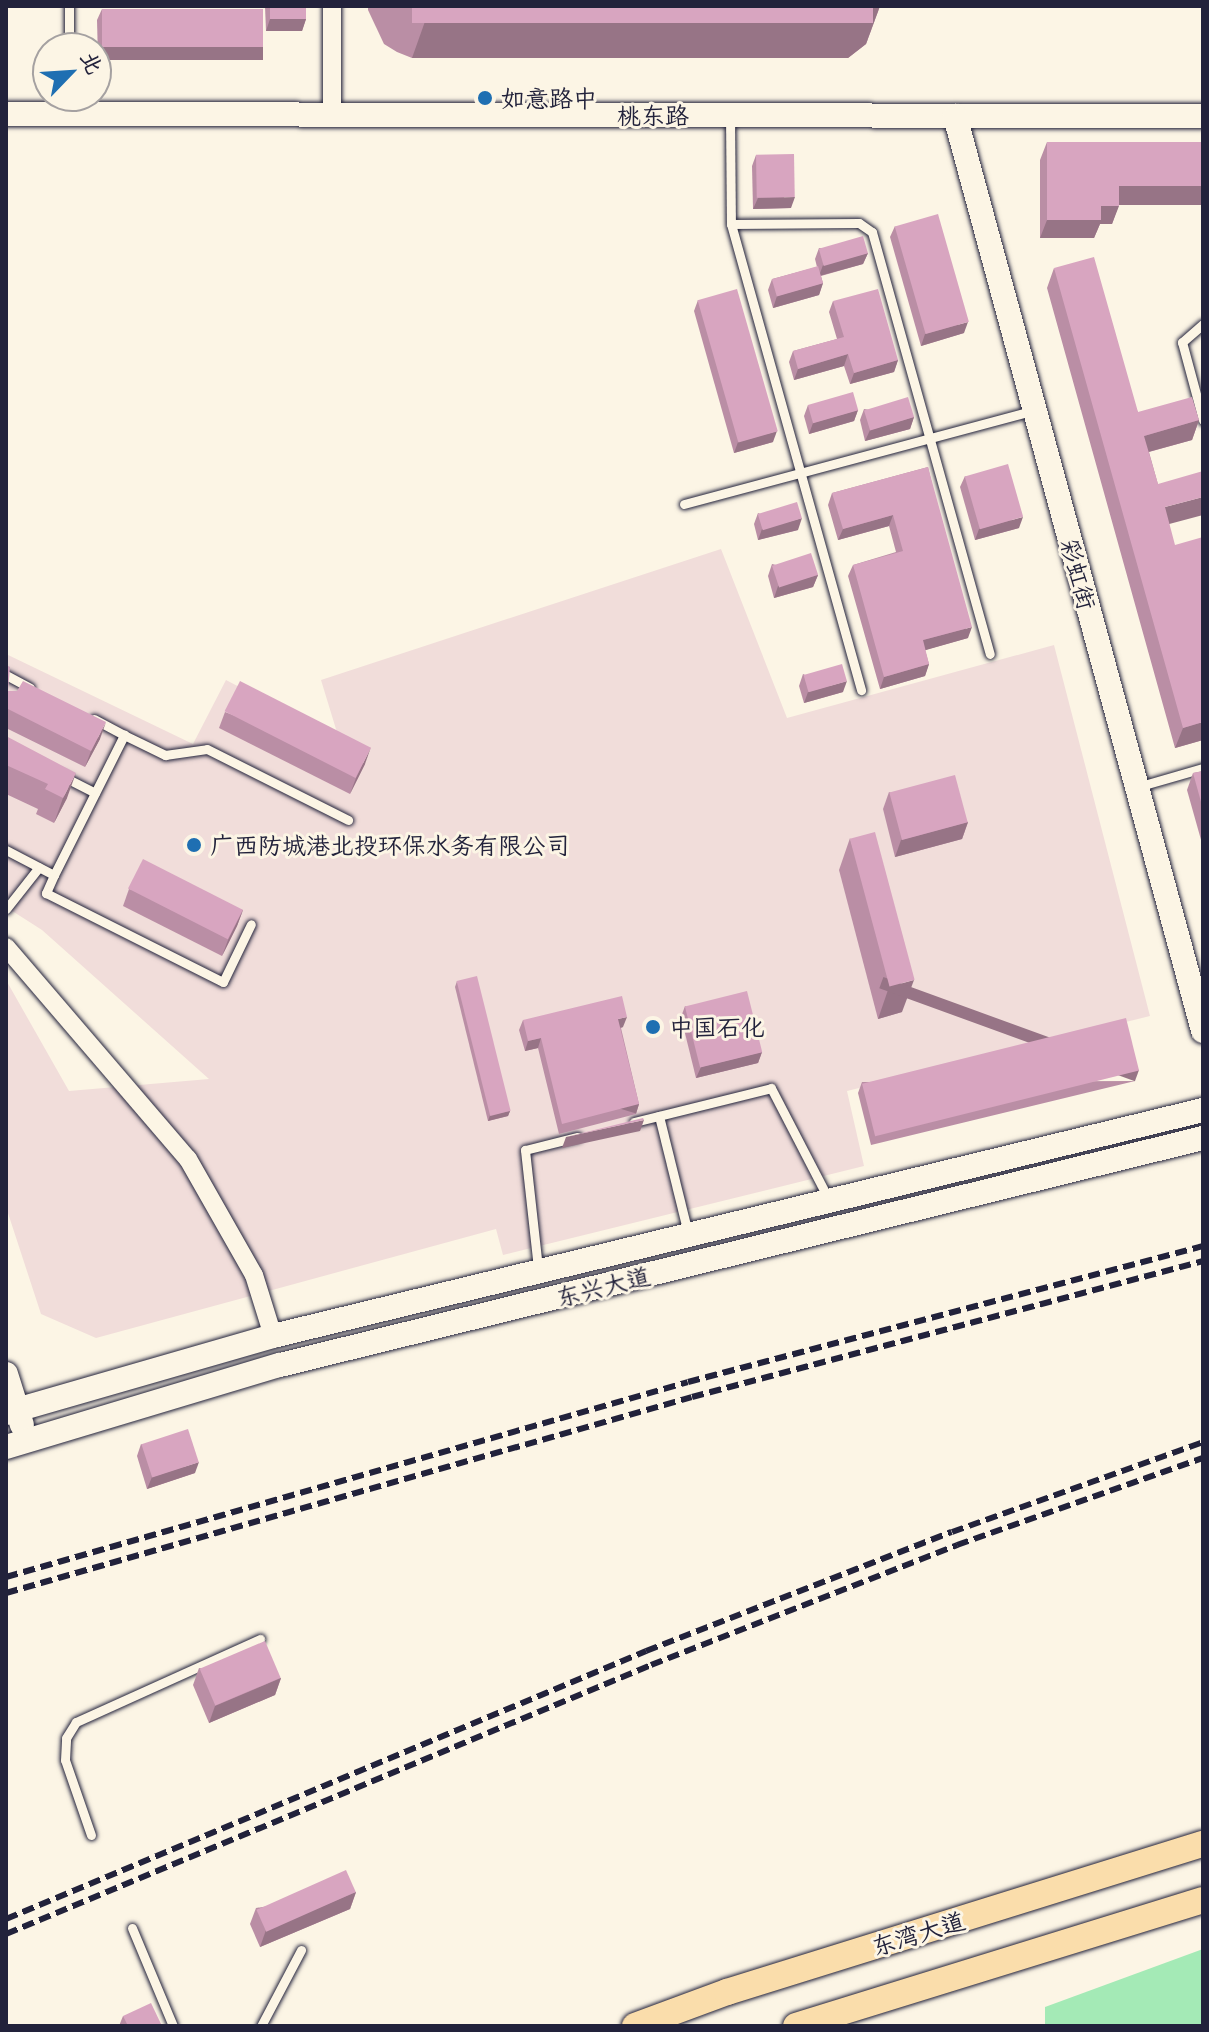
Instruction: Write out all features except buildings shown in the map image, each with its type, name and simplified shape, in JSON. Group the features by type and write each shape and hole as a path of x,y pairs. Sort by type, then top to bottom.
{"main road":[{"name":"桃东路","path":"6,114 70,110 332,115 1203,116"},
{"name":"彩虹街","path":"955,116 1203,1031"},
{"name":"东兴大道","path":"11,1411 273,1336 1203,1110"},
{"name":"东兴大道","path":"16,1444 280,1365 1203,1138"},
{"path":"6,1374 16,1444"},
{"name":"东湾大道","path":"635,2026 727,1992 1203,1844"},
{"path":"796,2026 1203,1900"}],"street":[{"path":"332,6 332,115"},
{"path":"6,947 188,1159 254,1275 273,1336"}],"lane":[{"path":"69,6 69,32"},
{"path":"730,115 731,224 861,690"},
{"path":"731,224 859,223 872,232 990,654"},
{"path":"1203,324 1182,342 1203,420"},
{"path":"684,504 1035,410"},
{"path":"6,675 44,694"},
{"path":"11,691 17,681"},
{"path":"84,714 165,755 207,749 348,820"},
{"path":"124,735 46,893 223,982 251,924"},
{"path":"44,767 95,793"},
{"path":"1137,787 1203,768"},
{"path":"6,850 54,875"},
{"path":"6,909 39,867"},
{"path":"614,1127 771,1088 829,1201"},
{"path":"659,1116 688,1236"},
{"path":"538,1272 525,1150 584,1135"},
{"path":"91,1835 65,1760 66,1738 76,1722 260,1639"},
{"path":"132,1928 173,2026"},
{"path":"261,2026 301,1950"}],"shaded area":[{"path":"721,549 787,718 1054,645 1150,1016 847,1091 864,1166 503,1255 496,1229 96,1338 41,1314 6,1207 6,980 69,1091 209,1079 42,930 6,907 6,654 193,744 226,680 339,739 321,680"}],"green space":[{"path":"1203,1949 1203,2026 1045,2026 1045,2007"}],"railway":[{"path":"6,1577 688,1382 1203,1246"},
{"path":"6,1593 692,1397 1203,1261"},
{"path":"6,1919 646,1651 952,1532 1203,1442"},
{"path":"6,1934 651,1665 957,1545 1203,1458"}],"place":[{"name":"如意路中","path":"485,98"},
{"name":"广西防城港北投环保水务有限公司","path":"194,845"},
{"name":"中国石化","path":"653,1027"}]}
